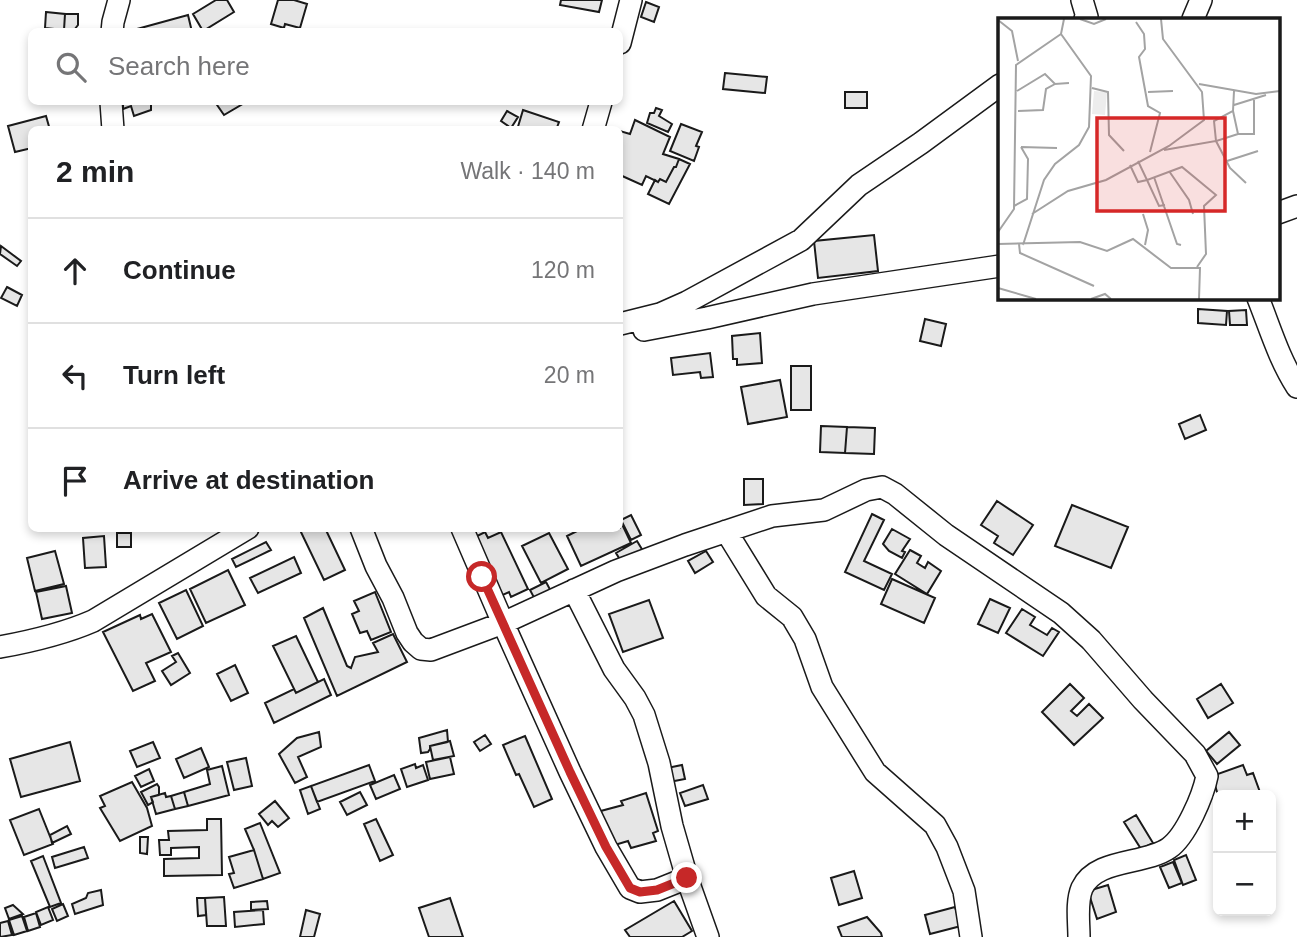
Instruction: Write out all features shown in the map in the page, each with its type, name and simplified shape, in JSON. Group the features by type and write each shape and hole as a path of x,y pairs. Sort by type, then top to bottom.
{"street":[{"path":"112,28 119,0"},
{"path":"623,31 631,0"},
{"path":"1193,18 1201,0"},
{"path":"623,323 660,314 687,302 801,240 859,184 998,86"},
{"path":"111,105 113,126"},
{"path":"594,126 600,105"},
{"path":"1280,212 1297,206"},
{"path":"623,331 649,330 813,294 998,266"},
{"path":"1258,299 1287,372 1297,387"},
{"path":"362,532 407,633 421,649 431,650 503,623 616,571 726,531 772,516 824,510 866,490 882,487 895,494 946,535 1061,613 1091,640 1195,754 1207,776 1199,803 1175,844 1158,854 1095,873 1083,887 1079,904 1079,937"},
{"path":"726,531 766,596 792,617 805,639 822,687 875,772 935,825 947,847 964,891 971,937"},
{"path":"0,647 44,639 93,621 241,532"},
{"path":"464,532 570,772 606,847 630,888 640,892 657,890 687,878"},
{"path":"574,590 614,669 635,698 643,715 659,763 672,826 687,878 708,937"}],"building":[{"path":"216,0 227,0 234,12 208,28 201,28 193,14"},
{"path":"278,0 294,0 307,4 300,28 285,24 284,28 271,24"},
{"path":"561,0 602,0 599,12 560,5"},
{"path":"646,2 659,7 654,22 641,17"},
{"path":"46,12 65,14 64,28 45,28"},
{"path":"65,14 78,14 76,28 64,28"},
{"path":"188,15 191,28 141,28"},
{"path":"725,73 767,77 765,93 723,89"},
{"path":"845,92 867,92 867,108 845,108"},
{"path":"123,105 151,105 151,110 134,116 131,106 123,109"},
{"path":"217,105 241,105 224,115"},
{"path":"656,108 662,110 659,116 672,124 668,132 647,123 650,113 654,113"},
{"path":"523,110 559,122 558,126 518,126"},
{"path":"507,111 518,117 512,126 501,121"},
{"path":"46,116 49,126 28,126 28,149 15,152 8,126"},
{"path":"635,120 670,137 663,154 679,159 666,182 660,179 658,182 646,176 642,185 623,176 623,132 630,134"},
{"path":"681,124 702,132 694,161 670,151"},
{"path":"679,159 690,164 669,204 648,194 655,180 666,182"},
{"path":"874,235 878,271 818,278 814,241"},
{"path":"1,246 21,261 17,266 0,254"},
{"path":"7,287 22,295 17,306 1,298"},
{"path":"1198,309 1227,311 1226,325 1198,323"},
{"path":"1246,310 1247,325 1230,325 1229,311"},
{"path":"925,319 946,324 941,346 920,341"},
{"path":"760,333 762,363 737,365 737,359 733,359 732,336"},
{"path":"710,353 713,377 701,378 700,372 673,375 671,358"},
{"path":"791,366 811,366 811,410 791,410"},
{"path":"780,380 787,417 748,424 741,387"},
{"path":"1200,415 1206,430 1185,439 1179,424"},
{"path":"821,426 847,427 845,453 820,452"},
{"path":"847,427 875,428 874,454 845,453"},
{"path":"744,479 763,479 763,504 744,505"},
{"path":"997,501 1033,525 1013,555 994,543 998,536 981,525"},
{"path":"1072,505 1128,527 1111,568 1055,546"},
{"path":"872,514 884,520 864,561 892,574 884,590 845,572"},
{"path":"631,515 641,535 631,540 623,519"},
{"path":"623,526 631,543 581,566 567,536 575,532 623,532"},
{"path":"892,529 910,539 902,551 905,552 902,558 883,544"},
{"path":"301,532 327,532 345,570 324,580"},
{"path":"485,532 488,538 501,532 528,589 511,597 509,592 496,598 471,539"},
{"path":"117,533 131,533 131,547 117,547"},
{"path":"549,533 568,569 541,583 522,546"},
{"path":"104,536 106,567 85,568 83,538"},
{"path":"637,541 643,551 622,563 616,553"},
{"path":"266,542 271,550 236,567 232,559"},
{"path":"910,550 921,556 917,563 925,568 928,562 941,571 927,594 895,574"},
{"path":"55,551 64,584 35,591 27,558"},
{"path":"706,551 713,562 695,573 688,561"},
{"path":"294,557 301,573 258,593 250,578"},
{"path":"228,570 245,605 206,623 190,589"},
{"path":"892,579 935,598 924,623 881,604"},
{"path":"546,582 554,597 538,605 530,590"},
{"path":"66,586 72,613 42,619 36,592"},
{"path":"186,590 203,626 177,639 159,603"},
{"path":"375,592 391,632 371,640 367,631 360,633 352,614 359,611 354,601"},
{"path":"990,599 1010,608 998,633 978,624"},
{"path":"649,600 663,638 623,652 609,614"},
{"path":"323,608 347,666 351,668 355,657 378,652 373,643 393,634 407,662 337,696 304,618"},
{"path":"1022,609 1035,617 1030,625 1047,635 1052,628 1059,632 1043,656 1006,633"},
{"path":"152,614 171,652 146,663 155,681 133,691 103,632 140,615 141,619"},
{"path":"296,636 318,682 296,693 273,646"},
{"path":"178,653 190,673 171,685 162,671 176,662 172,656"},
{"path":"235,665 248,693 231,701 217,674"},
{"path":"324,679 331,695 274,723 265,703 294,689 296,693"},
{"path":"1070,684 1084,698 1071,711 1077,716 1089,704 1103,718 1074,745 1042,712"},
{"path":"1221,684 1233,703 1208,718 1197,699"},
{"path":"447,730 448,742 430,746 428,752 421,753 419,738"},
{"path":"319,732 321,747 298,757 307,777 295,783 279,754 297,738"},
{"path":"1229,732 1240,745 1217,764 1206,751"},
{"path":"485,735 491,744 480,751 474,742"},
{"path":"525,736 552,799 534,807 503,745"},
{"path":"450,741 454,756 433,760 430,746"},
{"path":"70,742 80,781 21,797 10,759"},
{"path":"153,742 160,758 137,767 130,751"},
{"path":"201,748 209,767 184,778 176,759"},
{"path":"450,757 454,774 430,779 426,762"},
{"path":"246,758 252,786 234,790 227,762"},
{"path":"415,764 416,768 423,765 428,780 407,787 401,769"},
{"path":"369,765 375,781 317,802 311,786"},
{"path":"682,765 685,779 669,782 667,768"},
{"path":"1243,765 1247,775 1253,773 1259,790 1216,790 1212,776"},
{"path":"222,766 229,795 188,806 184,792 210,784 207,770"},
{"path":"149,769 154,781 141,787 135,776"},
{"path":"394,775 400,789 376,799 370,785"},
{"path":"132,782 147,808 152,826 120,841 100,808 105,806 100,796"},
{"path":"157,784 159,795 151,797 153,802 148,805 141,792"},
{"path":"703,785 708,799 685,806 680,793"},
{"path":"311,786 320,809 308,814 300,790"},
{"path":"184,792 188,806 175,809 171,796"},
{"path":"360,792 367,805 347,815 340,802"},
{"path":"165,793 166,797 171,796 175,809 156,814 151,797"},
{"path":"646,793 658,831 653,833 656,841 631,848 628,841 608,847 597,812 623,805 621,801"},
{"path":"275,801 289,818 278,827 272,821 268,825 259,814"},
{"path":"39,809 53,844 24,855 10,820"},
{"path":"1136,815 1153,843 1141,849 1124,822"},
{"path":"207,819 221,819 222,875 164,876 164,859 199,858 199,847 171,848 171,855 160,855 159,840 169,840 168,831 207,830"},
{"path":"376,819 393,855 380,861 364,824"},
{"path":"260,823 280,873 263,879 245,829"},
{"path":"67,826 71,834 52,843 50,835"},
{"path":"140,837 148,837 147,854 140,853"},
{"path":"84,847 88,858 55,868 52,857"},
{"path":"254,850 263,879 234,888 229,874 234,873 229,857"},
{"path":"1186,855 1196,880 1183,885 1174,860"},
{"path":"43,856 61,903 50,907 31,861"},
{"path":"1173,862 1182,883 1169,888 1160,867"},
{"path":"854,871 862,898 839,905 831,878"},
{"path":"1108,885 1116,912 1097,919 1088,891"},
{"path":"101,890 103,905 75,914 72,904 86,898 88,893"},
{"path":"224,897 226,926 207,926 205,898"},
{"path":"197,898 205,898 206,915 198,916"},
{"path":"450,898 463,937 429,937 419,908"},
{"path":"267,901 268,909 251,910 251,902"},
{"path":"674,901 692,931 682,937 630,937 625,930"},
{"path":"63,904 68,916 57,921 52,909"},
{"path":"13,905 23,914 9,919 5,908"},
{"path":"48,907 53,920 41,925 36,912"},
{"path":"955,907 961,926 930,934 925,915"},
{"path":"263,910 264,924 235,927 234,912"},
{"path":"306,910 320,914 314,937 300,937"},
{"path":"36,913 40,927 28,931 24,917"},
{"path":"22,916 27,931 14,935 9,920"},
{"path":"867,917 882,937 842,937 838,927"},
{"path":"8,921 12,935 0,937 0,923"}],"route":[{"path":"482,577 570,772 606,847 630,888 640,892 657,890 687,878"}]}
